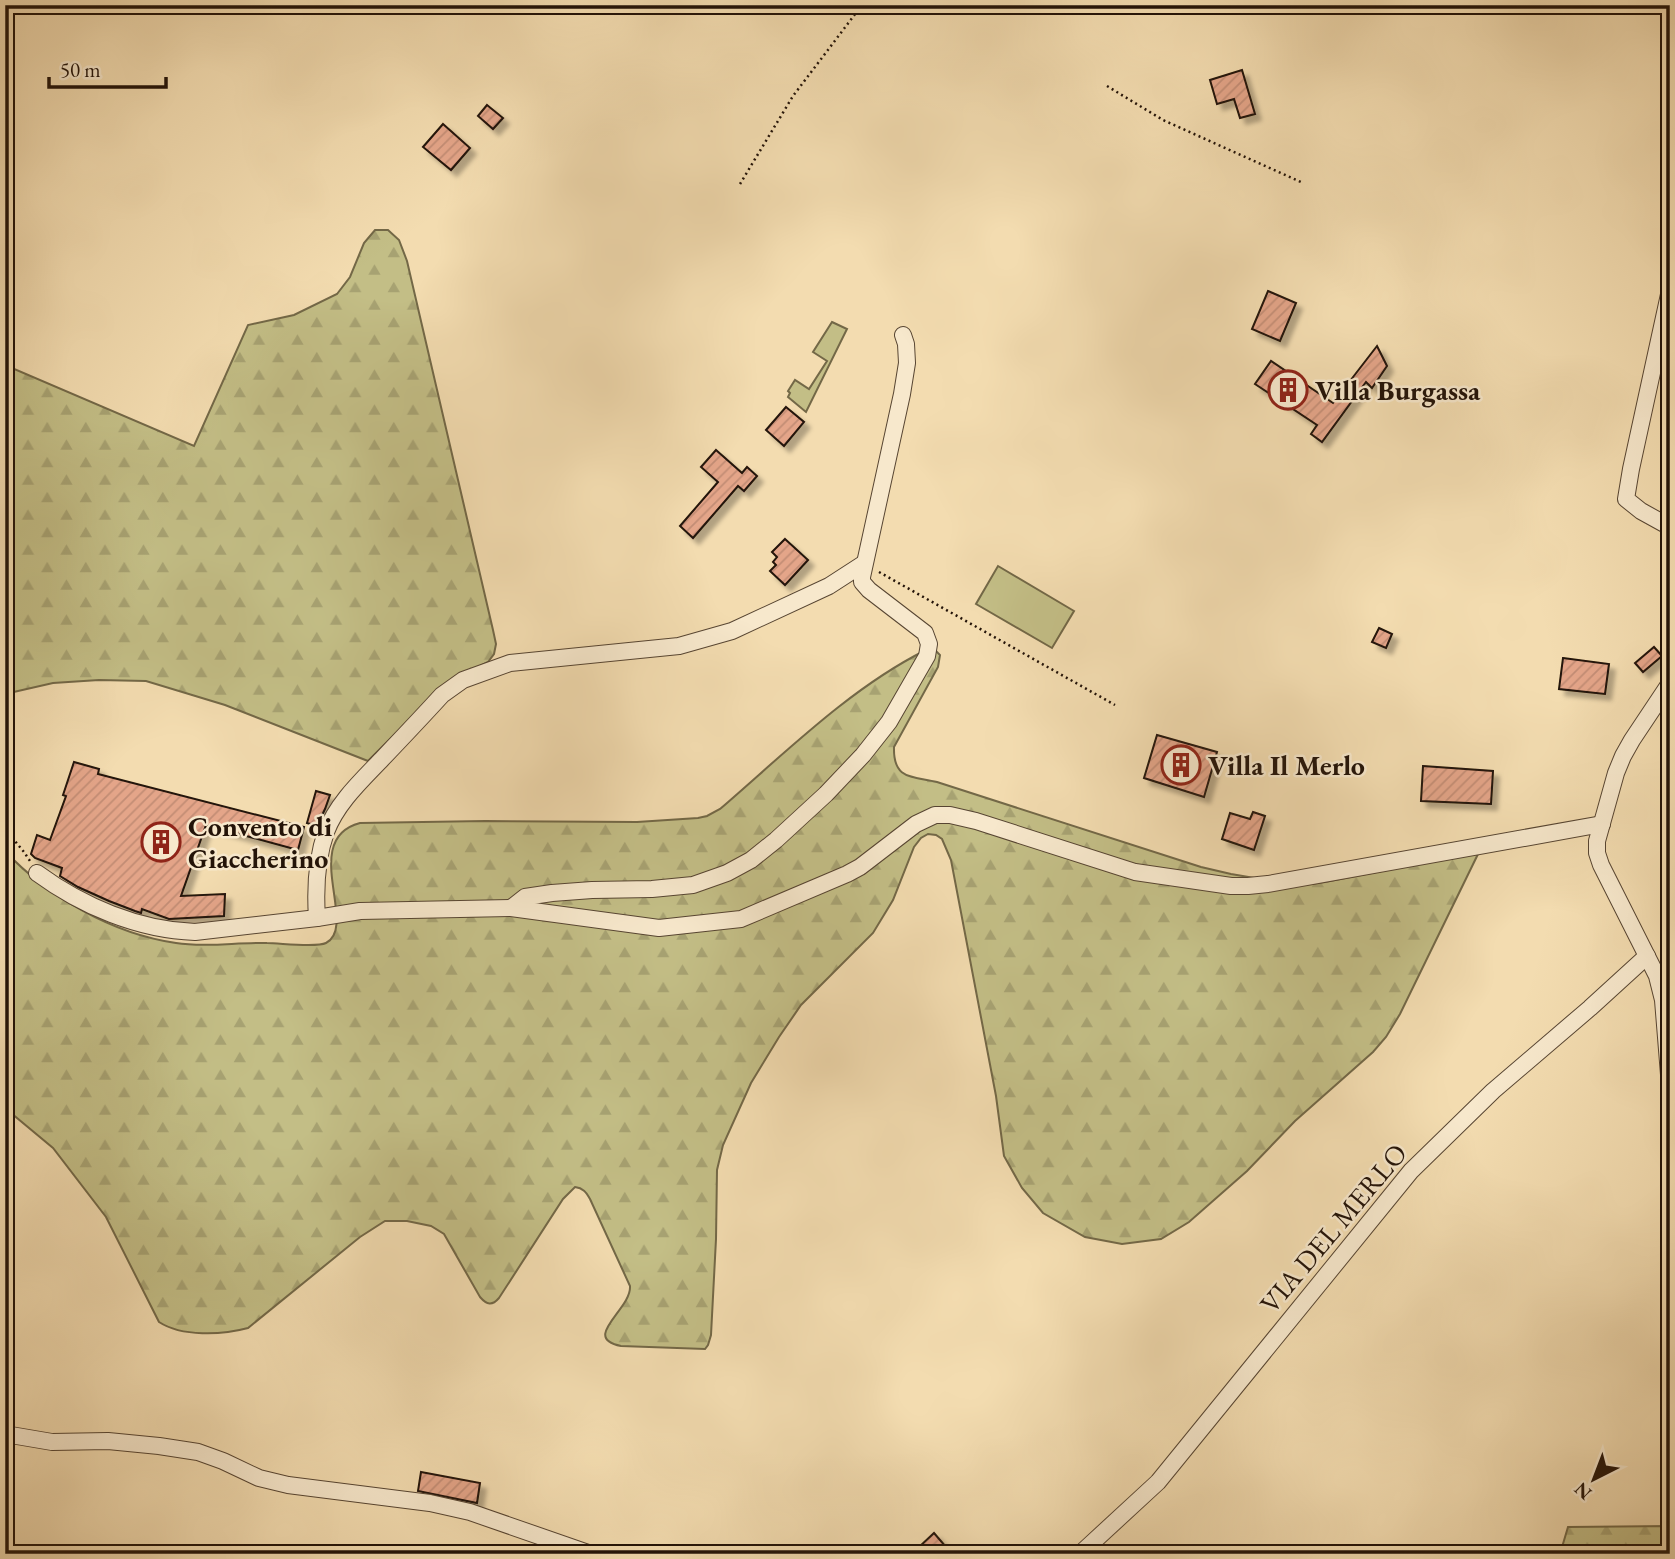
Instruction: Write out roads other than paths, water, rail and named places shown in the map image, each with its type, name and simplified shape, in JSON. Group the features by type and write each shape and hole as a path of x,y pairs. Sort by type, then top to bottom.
{"street":[{"path":"1670,290 1626,499 1670,527"},
{"path":"511,908 526,897 592,890 693,885 727,873 751,860 826,794 863,755 889,722 919,672 929,649 928,638 920,628 865,586 862,577 902,394 907,363 903,335"},
{"path":"317,918 315,889 318,862 333,818 347,796 442,695 455,685 510,663 678,646 732,631 829,586 863,564"},
{"path":"1670,683 1623,756 1596,847 1599,859 1657,976 1663,1000 1670,1087"},
{"path":"37,873 80,900 128,920 169,930 195,932 360,911 511,908 659,928 741,919 847,874 925,818 942,814 976,821 1135,872 1231,886 1268,884 1602,824"},
{"name":"VIA DEL MERLO","path":"1080,1554 1158,1482 1411,1171 1493,1091 1647,956"},
{"path":"5,1434 52,1442 108,1441 198,1452 259,1478 288,1485 430,1503 470,1512 591,1554"}],"place":[{"name":"Villa Burgassa","path":"1288,390"},
{"name":"Villa Il Merlo","path":"1181,765"},
{"name":"Convento di Giaccherino","path":"161,842"}]}
